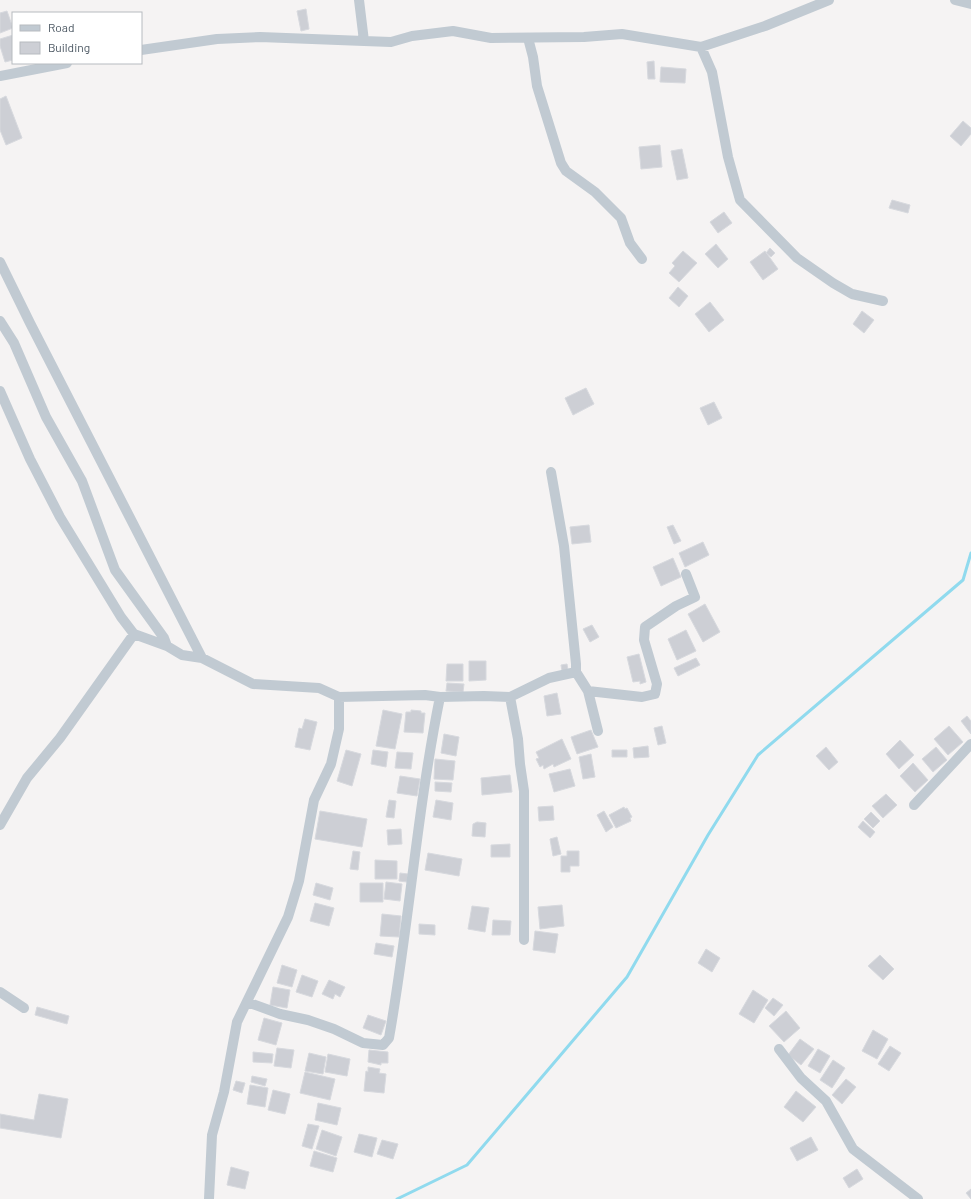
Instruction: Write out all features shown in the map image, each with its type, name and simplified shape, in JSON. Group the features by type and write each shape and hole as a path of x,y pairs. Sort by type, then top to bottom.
{"street":[{"path":"359,0 364,41"},
{"path":"142,50 217,39 260,37 391,42 412,36 453,31 492,38 584,37 622,34 701,47 765,26 829,0"},
{"path":"955,0 971,4"},
{"path":"528,38 533,57 537,86 561,163 566,171 595,192 621,218 630,243 642,259"},
{"path":"701,47 712,72 728,157 740,200 753,215 797,258 833,283 852,294 883,300"},
{"path":"0,76 62,64"},
{"path":"0,262 202,658"},
{"path":"0,321 14,344 46,416 82,481 115,570 167,646"},
{"path":"0,391 30,459 60,517 117,611 134,634 167,646 182,655 202,658 253,684 319,688 339,697 426,695 440,697 510,697 549,678 576,672"},
{"path":"551,472 564,546 576,672 588,692 598,731"},
{"path":"588,692 642,697 655,694 658,684 644,640 645,627 676,606 695,596 686,574"},
{"path":"0,825 27,778 60,738 134,634"},
{"path":"209,1199 212,1135 224,1092 237,1022 288,917 299,881 314,800 331,764 339,729 339,697"},
{"path":"247,1002 280,1014 308,1020 334,1029 367,1044 383,1045 389,1038 416,858 428,756 440,697"},
{"path":"510,697 518,739 524,791 524,940"},
{"path":"914,805 971,744"},
{"path":"0,992 24,1008"},
{"path":"779,1049 801,1078 826,1101 853,1149 918,1199"}],"building":[{"path":"306,9 309,29 301,31 297,11"},
{"path":"7,11 12,28 0,33 0,13"},
{"path":"12,35 12,60 5,62 0,46 0,39"},
{"path":"654,61 655,79 648,79 647,62"},
{"path":"661,67 686,69 685,83 660,82"},
{"path":"6,96 22,138 6,145 0,130 0,99"},
{"path":"963,121 971,128 971,134 961,146 950,136"},
{"path":"660,145 662,167 641,169 639,147"},
{"path":"682,149 688,178 677,180 671,151"},
{"path":"892,200 910,205 908,213 889,208"},
{"path":"724,212 732,223 718,233 710,222"},
{"path":"716,244 728,259 718,268 705,254"},
{"path":"770,248 775,253 771,257 766,253"},
{"path":"683,251 697,263 679,282 669,273 675,266 672,263"},
{"path":"765,251 778,269 763,280 750,262"},
{"path":"678,287 688,296 679,307 669,298"},
{"path":"710,302 724,320 709,332 695,314"},
{"path":"862,311 874,320 864,333 853,324"},
{"path":"586,388 594,404 573,415 565,398"},
{"path":"714,402 722,418 708,425 700,408"},
{"path":"589,525 591,542 572,544 570,527"},
{"path":"673,525 681,541 674,544 667,527"},
{"path":"703,542 709,555 685,567 679,553"},
{"path":"673,558 681,577 661,586 653,567"},
{"path":"705,604 720,632 703,642 688,614"},
{"path":"592,625 599,637 590,642 583,629"},
{"path":"686,630 696,651 677,660 668,639"},
{"path":"639,654 646,682 640,684 640,681 633,682 627,657"},
{"path":"696,658 700,665 678,676 674,668"},
{"path":"469,661 486,661 486,680 469,681"},
{"path":"447,664 463,664 463,681 446,681"},
{"path":"567,664 568,670 562,671 561,665"},
{"path":"447,683 464,684 463,692 446,691"},
{"path":"557,693 561,714 547,716 544,696"},
{"path":"383,710 402,714 395,749 376,746"},
{"path":"411,710 425,713 423,733 404,732 406,712 411,712"},
{"path":"967,716 971,721 971,734 961,721"},
{"path":"305,719 317,722 310,750 295,747 299,728 302,729"},
{"path":"662,726 666,743 658,745 654,728"},
{"path":"949,726 963,742 948,755 934,739"},
{"path":"591,730 598,747 577,754 571,737"},
{"path":"444,734 459,737 456,756 441,753"},
{"path":"562,739 571,759 554,767 553,764 544,769 543,765 540,767 536,759 539,758 536,752"},
{"path":"900,740 914,755 899,769 886,754"},
{"path":"648,746 649,757 634,758 633,748"},
{"path":"826,747 838,762 829,770 816,756"},
{"path":"936,747 947,760 933,772 922,759"},
{"path":"346,750 361,754 352,786 337,781"},
{"path":"373,750 388,752 386,767 371,764"},
{"path":"612,750 627,750 627,757 612,757"},
{"path":"397,752 413,753 411,769 395,768"},
{"path":"591,754 595,777 583,779 579,757"},
{"path":"435,759 455,761 453,780 434,779"},
{"path":"913,763 928,780 915,792 900,776"},
{"path":"570,769 575,786 554,792 549,774"},
{"path":"510,775 512,792 482,795 481,778"},
{"path":"400,776 420,779 417,796 397,793"},
{"path":"435,782 452,783 451,792 435,791"},
{"path":"886,794 897,805 883,818 872,806"},
{"path":"389,800 396,801 394,818 386,817"},
{"path":"436,800 453,803 451,820 433,817"},
{"path":"553,806 554,820 539,821 538,807"},
{"path":"624,807 625,809 627,808 632,817 630,818 631,821 616,828 609,815"},
{"path":"320,811 367,819 362,847 315,839"},
{"path":"604,811 613,827 606,832 597,815"},
{"path":"871,812 880,821 873,828 864,819"},
{"path":"863,821 875,832 870,838 858,827"},
{"path":"477,822 486,823 485,837 472,836 473,824"},
{"path":"401,829 402,844 388,845 387,830"},
{"path":"557,837 561,854 553,856 550,839"},
{"path":"510,844 510,857 491,857 491,845"},
{"path":"353,851 360,852 358,870 350,869"},
{"path":"567,851 579,851 579,866 570,866 570,872 561,872 561,856 567,856"},
{"path":"428,853 462,859 459,876 425,870"},
{"path":"375,860 397,861 397,879 375,879"},
{"path":"400,873 408,874 407,882 399,881"},
{"path":"386,882 402,884 400,901 384,899"},
{"path":"316,883 333,888 330,900 313,895"},
{"path":"360,883 383,883 383,902 360,902"},
{"path":"315,903 334,908 329,926 310,921"},
{"path":"562,905 564,926 540,929 538,907"},
{"path":"472,906 489,908 485,932 468,929"},
{"path":"382,914 401,916 399,937 380,936"},
{"path":"493,920 511,921 510,935 492,935"},
{"path":"419,924 435,925 435,935 419,934"},
{"path":"535,931 558,934 555,953 533,950"},
{"path":"376,943 394,946 392,957 374,954"},
{"path":"706,949 720,958 712,972 698,963"},
{"path":"880,955 894,969 883,980 868,966"},
{"path":"282,965 297,970 292,987 277,983"},
{"path":"302,975 318,981 312,997 296,992"},
{"path":"329,980 345,987 340,997 335,994 333,999 322,994"},
{"path":"273,987 290,990 287,1008 270,1005"},
{"path":"753,990 768,1000 754,1023 739,1014"},
{"path":"773,998 783,1005 774,1016 765,1008"},
{"path":"37,1007 69,1016 67,1024 35,1015"},
{"path":"786,1011 800,1028 784,1042 769,1026"},
{"path":"368,1015 386,1021 381,1035 363,1028"},
{"path":"264,1018 282,1023 276,1045 258,1040"},
{"path":"873,1030 888,1039 877,1059 862,1051"},
{"path":"800,1039 814,1049 801,1065 788,1055"},
{"path":"890,1046 901,1053 889,1071 878,1064"},
{"path":"277,1048 294,1050 291,1068 274,1066"},
{"path":"818,1049 830,1056 820,1073 808,1066"},
{"path":"369,1050 388,1052 388,1063 381,1063 381,1065 368,1062"},
{"path":"253,1052 273,1054 272,1063 253,1062"},
{"path":"309,1053 326,1057 323,1074 305,1071"},
{"path":"328,1054 350,1059 347,1076 325,1072"},
{"path":"833,1060 845,1068 832,1088 820,1080"},
{"path":"368,1067 380,1069 379,1073 386,1074 384,1093 364,1091 366,1071 368,1072"},
{"path":"305,1072 335,1079 330,1100 300,1093"},
{"path":"252,1076 267,1079 265,1086 251,1082"},
{"path":"846,1079 856,1087 842,1104 832,1095"},
{"path":"236,1081 245,1083 242,1093 233,1090"},
{"path":"250,1085 268,1088 265,1107 247,1104"},
{"path":"273,1090 290,1094 285,1114 268,1110"},
{"path":"796,1091 816,1107 803,1122 784,1107"},
{"path":"39,1094 68,1099 61,1138 0,1128 0,1114 34,1120"},
{"path":"318,1103 341,1108 337,1125 315,1120"},
{"path":"308,1124 319,1126 312,1149 302,1146"},
{"path":"322,1130 342,1137 336,1156 316,1149"},
{"path":"359,1134 377,1138 372,1157 354,1152"},
{"path":"811,1137 818,1150 797,1161 790,1148"},
{"path":"382,1140 398,1144 393,1159 377,1154"},
{"path":"314,1151 337,1158 333,1172 310,1166"},
{"path":"231,1167 249,1172 245,1189 227,1185"},
{"path":"857,1169 863,1179 849,1188 843,1178"},
{"path":"971,1189 971,1199 966,1193"}],"waterway":[{"path":"397,1199 467,1165 627,977 708,835 758,755 963,580 971,553"}]}
